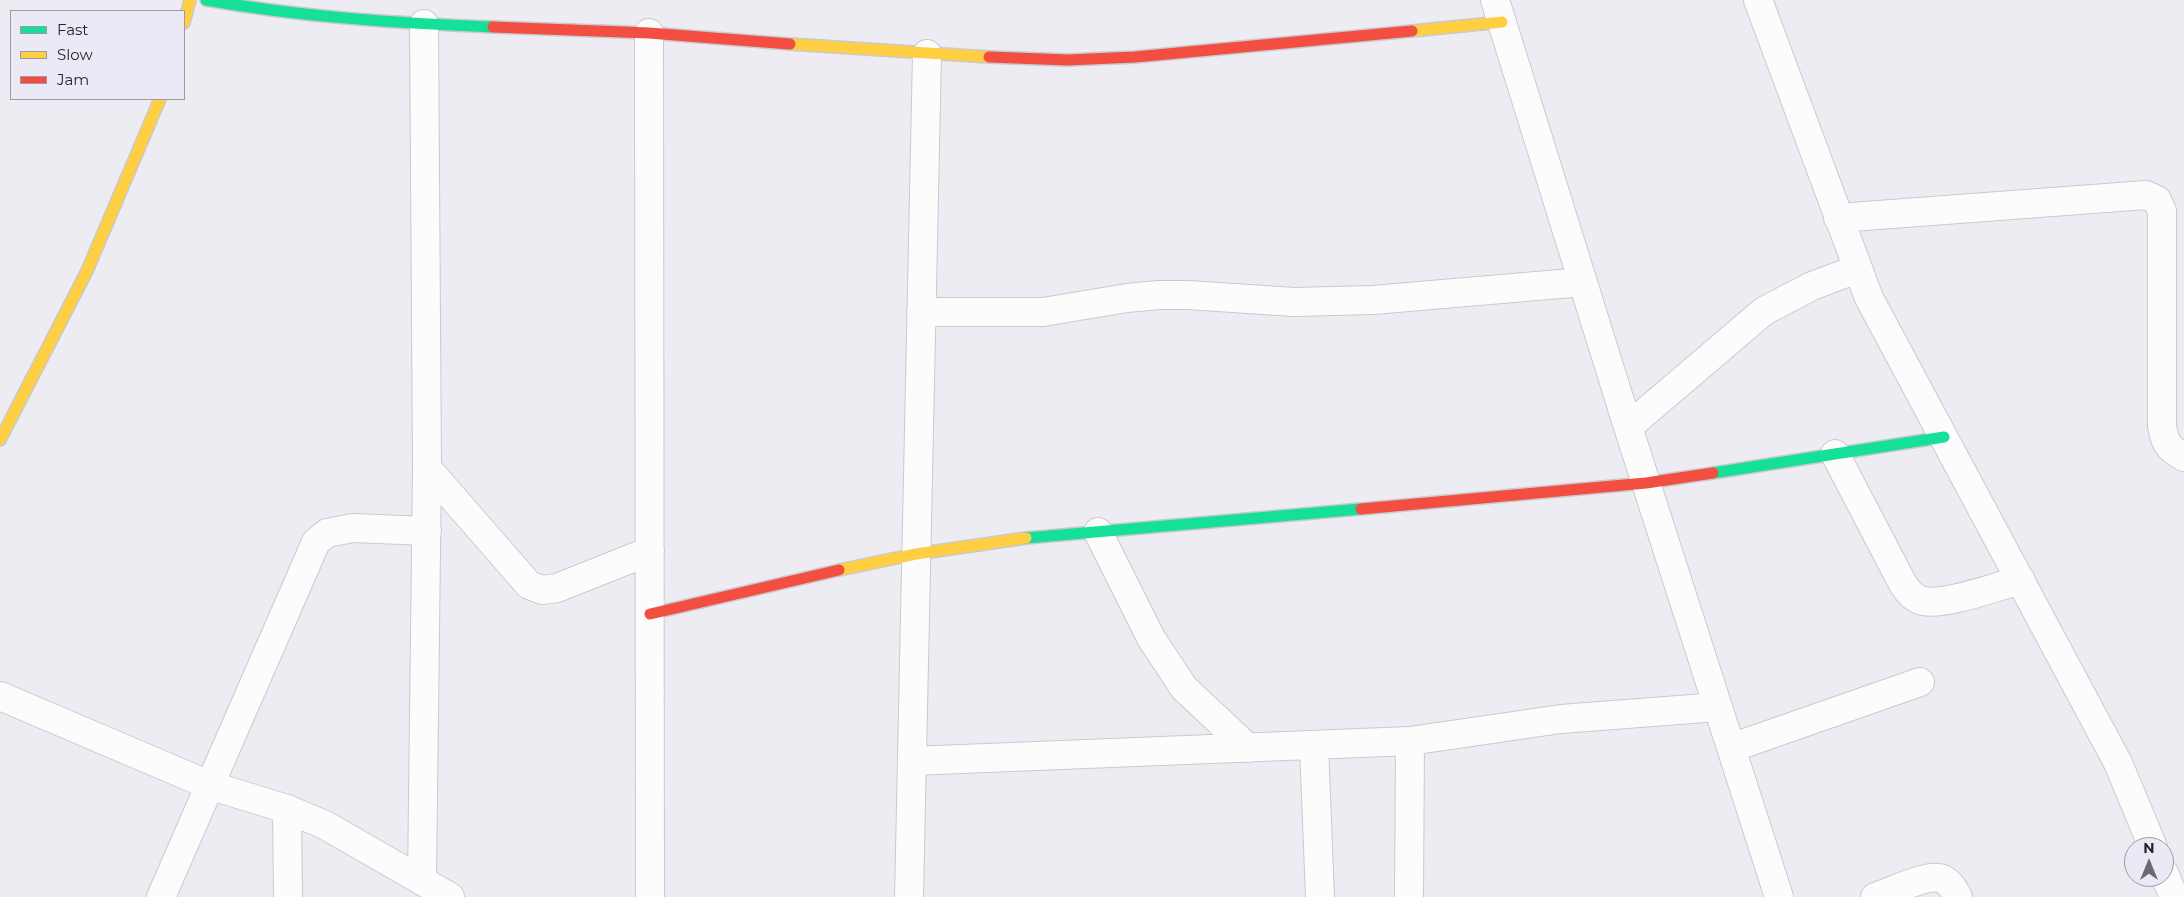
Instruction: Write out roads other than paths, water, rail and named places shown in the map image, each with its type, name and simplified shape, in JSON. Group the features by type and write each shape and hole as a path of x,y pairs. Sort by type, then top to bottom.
{"street":[{"path":"185,19 190,0"},
{"path":"206,0 263,10 330,18 424,24 649,33 927,54 1068,60 1134,57 1499,11 1628,427 1779,897"},
{"path":"1758,0 1869,298 2118,762 2149,837"},
{"path":"422,881 427,531 424,24"},
{"path":"649,33 650,897"},
{"path":"909,897 927,54"},
{"path":"0,440 87,271 160,100"},
{"path":"1838,218 2146,195 2157,200 2162,211 2173,313 2163,433 2164,441 2173,451 2184,457"},
{"path":"1628,427 1764,310 1812,286 1857,269"},
{"path":"921,312 1043,312 1127,298 1159,295 1188,295 1294,302 1373,300 1583,282"},
{"path":"650,614 760,587 916,554 1036,536 1646,483 1944,437"},
{"path":"1834,454 1902,584 1911,596 1923,601 1940,602 2021,580"},
{"path":"427,468 529,586 542,590 557,588 650,552"},
{"path":"161,897 316,542 327,533 353,528 427,531"},
{"path":"1098,532 1151,638 1184,688 1248,748"},
{"path":"1731,748 1920,682"},
{"path":"0,696 209,785 288,809 332,829 450,897"},
{"path":"912,761 1410,741 1561,719 1718,707"},
{"path":"1410,741 1410,897"},
{"path":"1314,745 1320,897"},
{"path":"288,809 288,897"},
{"path":"1875,897 1927,879 1940,878 1952,885 1958,897"}]}
